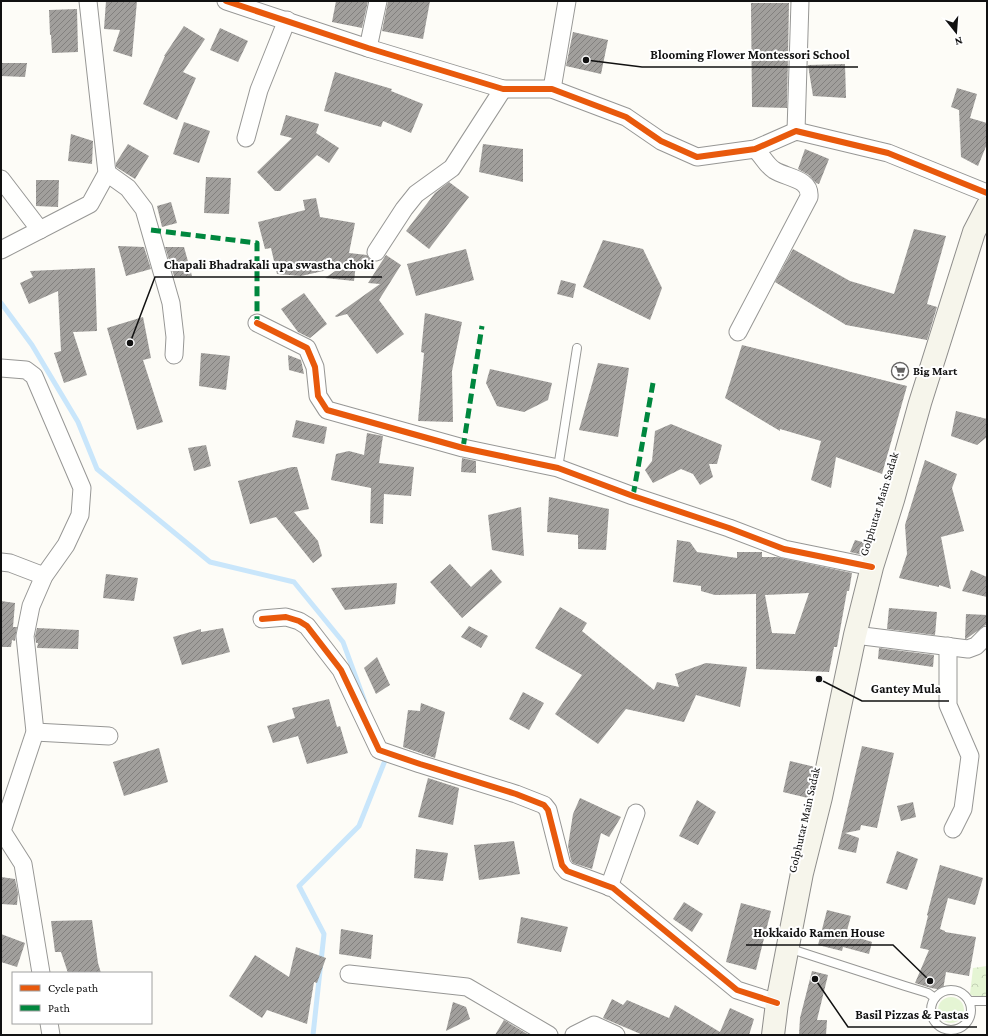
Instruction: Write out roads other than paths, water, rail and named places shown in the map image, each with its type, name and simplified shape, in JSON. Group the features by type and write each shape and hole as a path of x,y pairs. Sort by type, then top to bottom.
{"main road":[{"name":"Golphutar Main Sadak","path":"773,1035 776,1003 802,872 822,797 855,635 872,568 920,403 974,232 987,207"}],"street":[{"path":"1,250 90,204 107,173 88,1"},
{"path":"368,48 378,1"},
{"path":"552,89 567,1"},
{"path":"796,131 800,1"},
{"path":"236,2 368,48 503,88 552,89 626,116 661,141 697,157 755,149 796,131 888,153 987,193"},
{"path":"246,138 259,90 287,20"},
{"path":"376,252 404,209 416,194 452,168 503,88"},
{"path":"738,332 809,198 807,186 790,176 773,170 755,149"},
{"path":"107,173 128,188 144,209 171,303 175,337 174,355"},
{"path":"1,179 40,230"},
{"path":"257,323 307,348 315,367 318,396 326,410 463,448 558,468 633,496 730,528 784,550 872,568"},
{"path":"1,368 26,370 34,376 82,488 80,515 66,545 44,576 31,606 25,636 35,732 2,831 23,864 41,972"},
{"path":"1,562 10,563 44,576"},
{"path":"262,619 286,617 299,621 307,626 341,670 379,750 516,794 544,805 548,810 562,865 567,871 613,888 737,990 776,1003"},
{"path":"855,635 968,649 976,646 987,636"},
{"path":"948,646 948,705 970,756 963,809 953,829"},
{"path":"35,732 109,736"},
{"path":"609,887 636,813"},
{"path":"349,974 467,986 549,1035"},
{"path":"49,1024 51,1035"},
{"path":"574,1035 594,1025 616,1035"}],"lane":[{"path":"558,468 577,348"},
{"path":"789,940 928,993 935,998"},
{"path":"953,990 959,992 969,1001 971,1007 968,1020 959,1028 953,1030 946,1029 935,1022 932,1017 932,1004 935,998 946,991 953,990"},
{"path":"969,1001 987,1001"}],"waterway":[{"path":"1,303 32,345 78,422 97,469 210,562 294,582 343,642 365,702"},
{"path":"313,1035 324,934 299,886 359,826 386,758 384,754"}],"place":[{"name":"Blooming Flower Montessori School","path":"586,60"},
{"name":"Chapali Bhadrakali upa swastha choki","path":"130,343"},
{"name":"Big Mart","path":"900,371"},
{"name":"Gantey Mula","path":"819,679"},
{"name":"Basil Pizzas & Pastas","path":"815,979"},
{"name":"Hokkaido Ramen House","path":"930,981"}]}
